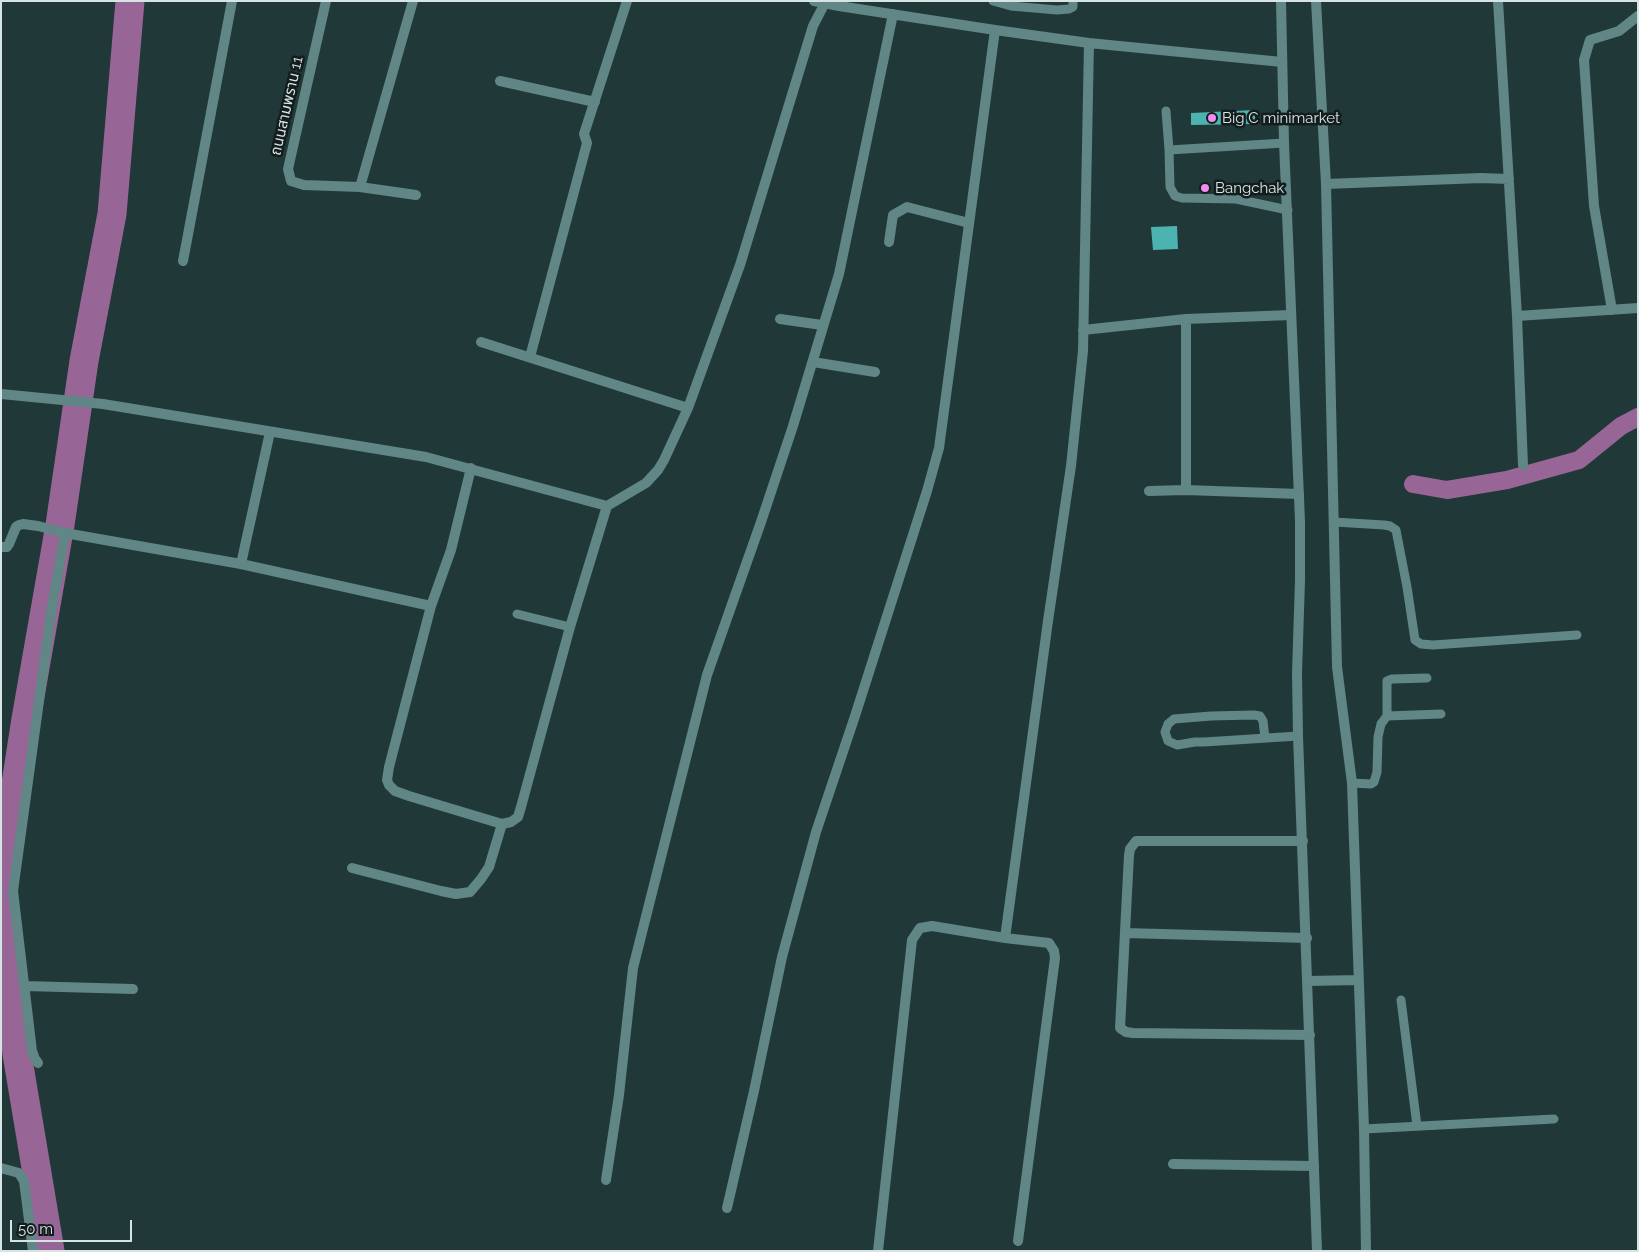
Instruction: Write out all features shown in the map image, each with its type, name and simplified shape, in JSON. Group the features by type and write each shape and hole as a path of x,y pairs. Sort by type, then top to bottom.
{"street":[{"path":"183,261 232,1"},
{"name":"ถนนสามพราน 11","path":"326,1 288,169 291,181 304,185 360,187 416,195"},
{"path":"360,187 413,1"},
{"path":"530,357 587,143 584,134 627,1"},
{"path":"1281,1 1284,143 1299,494 1298,736 1317,1251"},
{"path":"1316,1 1326,184 1337,667 1352,783 1364,1129 1366,1251"},
{"path":"1498,1 1523,464"},
{"path":"471,468 451,550 431,606 387,780 388,785 395,791 502,824 511,822 518,817 570,627 606,506 646,483 658,470 688,408 740,265 819,2 1089,43 1282,62"},
{"path":"606,1180 619,1095 633,968 707,675 761,522 813,362 822,326 839,274 893,14"},
{"path":"1612,310 1594,206 1584,60 1590,40 1619,31 1638,16"},
{"path":"727,1208 782,958 816,832 856,716 939,448 995,30"},
{"path":"1005,938 1071,466 1083,351 1089,43"},
{"path":"500,81 595,102"},
{"path":"1326,184 1509,178"},
{"path":"889,242 894,215 907,207 969,223"},
{"path":"1516,316 1638,308"},
{"path":"1083,330 1186,319 1291,315"},
{"path":"780,319 822,326"},
{"path":"1186,319 1186,490"},
{"path":"482,342 688,408"},
{"path":"813,362 875,372"},
{"path":"1,394 103,404 426,456 606,506"},
{"path":"240,564 270,432"},
{"path":"1149,491 1186,490 1299,494"},
{"path":"1,547 7,547 16,527 19,525 38,526 240,564 431,606"},
{"path":"38,1063 34,1059 32,1051 13,891 63,532"},
{"path":"352,868 441,891 456,894 470,892 489,867 502,824"},
{"path":"1303,841 1136,841 1130,849 1129,855 1120,1028 1133,1033 1310,1035"},
{"path":"878,1251 912,940 920,928 932,926 1049,943 1054,952 1055,958 1018,1241"},
{"path":"1125,933 1306,938"},
{"path":"1308,981 1359,980"},
{"path":"25,986 133,989"},
{"path":"1172,1164 1314,1166"},
{"path":"1,1168 19,1173 24,1181 32,1251"}],"lane":[{"path":"993,1 1011,6 1057,10 1068,9 1072,6 1073,1"},
{"path":"1166,111 1170,186 1175,196 1182,198 1236,200 1288,210"},
{"path":"1169,150 1284,143"},
{"path":"1334,522 1384,525 1396,530 1415,640 1421,644 1433,645 1576,635"},
{"path":"517,614 570,627"},
{"path":"1352,783 1371,784 1374,782 1377,772 1378,737 1381,724 1387,716 1387,681 1392,679 1427,678"},
{"path":"1387,716 1441,714"},
{"path":"1265,738 1263,721 1260,716 1254,715 1174,719 1168,724 1165,732 1168,741 1177,745 1195,742 1265,738 1298,736"},
{"path":"1401,1000 1417,1126"},
{"path":"1364,1129 1554,1118"}],"building":[{"name":"Big C minimarket","path":"1255,110 1255,124 1191,125 1191,113"},
{"path":"1177,226 1178,249 1153,250 1151,227"}],"waterway":[{"path":"1,880 26,719 60,525 84,361 112,214 130,1"},
{"path":"1413,484 1447,490 1507,480 1579,460 1621,426 1638,417"},
{"path":"1,901 17,1054 50,1251"}],"place":[{"name":"Big C minimarket","path":"1212,118"},
{"name":"Bangchak","path":"1205,188"}]}
